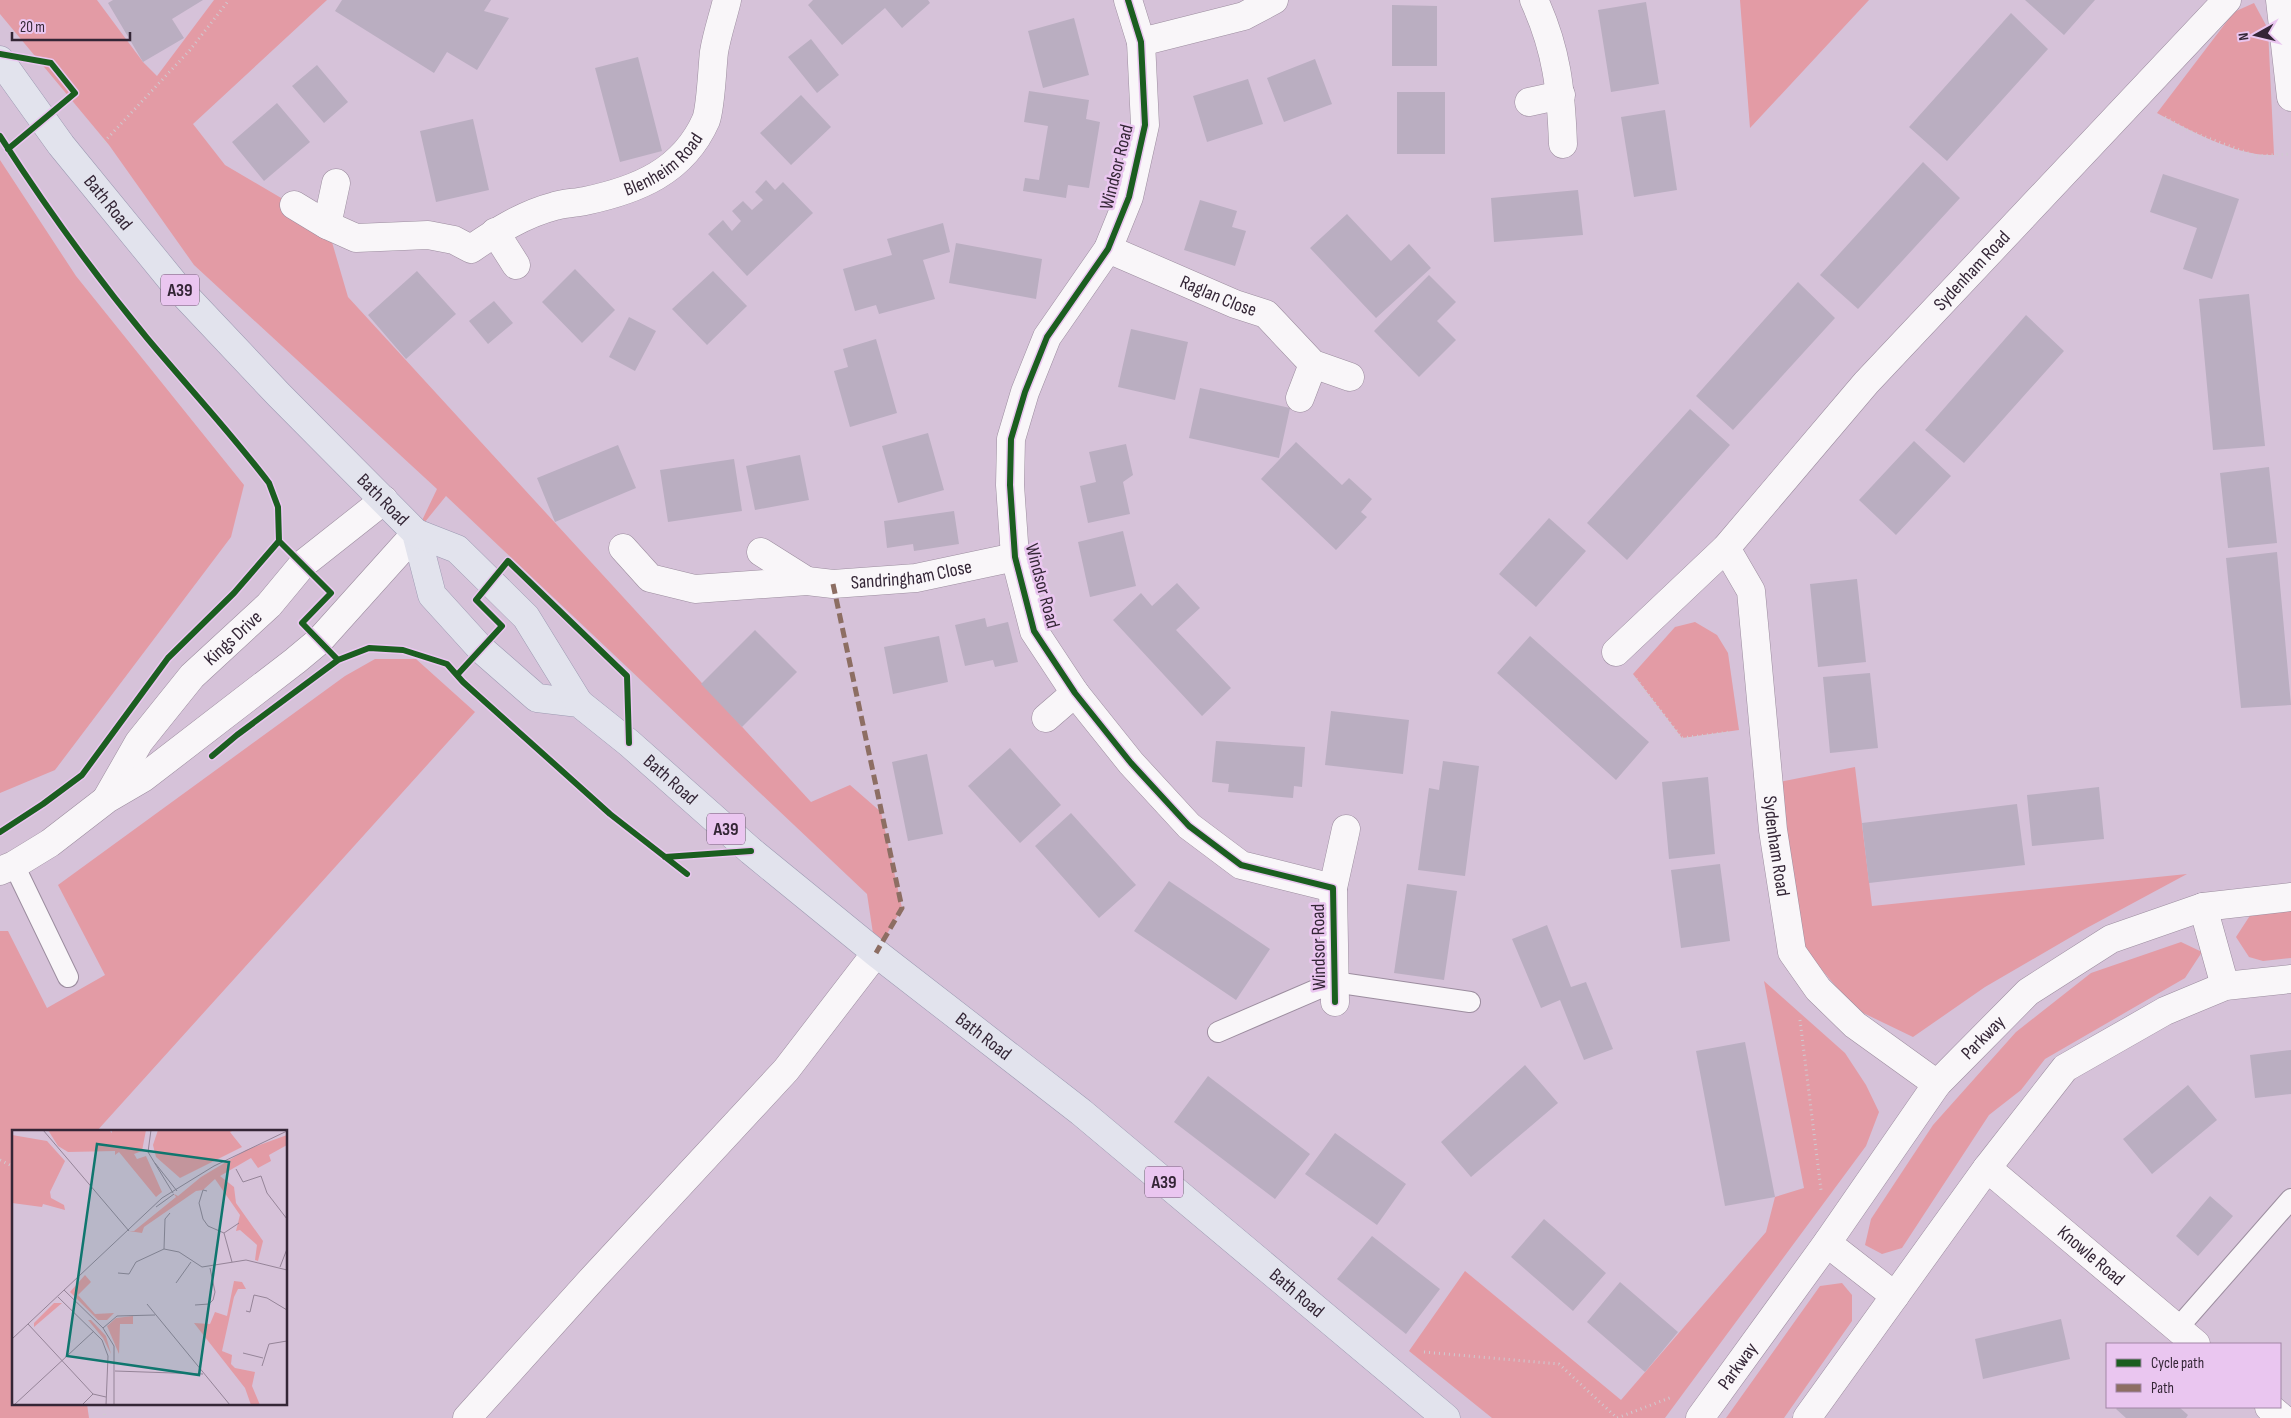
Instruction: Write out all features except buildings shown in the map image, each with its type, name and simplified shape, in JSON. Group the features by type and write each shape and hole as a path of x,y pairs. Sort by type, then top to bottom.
{"main road":[{"name":"Bath Road","path":"0,60 80,168 177,286 279,395 416,533 432,595 481,649 537,698 579,703 629,743 751,851 876,952 1081,1112 1446,1418"},
{"path":"416,533 457,549 526,617 579,703"}],"street":[{"name":"Blenheim Road","path":"294,205 327,225 356,238 428,236 454,240 471,249 495,232 527,215 556,205 591,200 644,184 670,168 689,148 706,118 714,50 727,0"},
{"name":"Windsor Road","path":"1128,0 1141,42 1145,125 1129,197 1108,249 1048,337 1025,392 1011,439 1010,485 1015,557 1034,631 1075,693 1131,763 1189,826 1241,865 1333,888"},
{"path":"1141,42 1244,16 1274,0"},
{"path":"1534,0 1547,28 1561,94 1563,144"},
{"name":"Sydenham Road","path":"1616,652 1726,548 1866,382 2227,0"},
{"path":"2280,0 2291,97"},
{"path":"1529,102 1561,94"},
{"path":"327,225 336,183"},
{"path":"495,232 516,265"},
{"name":"Raglan Close","path":"1108,249 1235,304 1266,314 1313,364 1350,377"},
{"path":"1300,398 1313,364"},
{"name":"Kings Drive","path":"107,799 140,742 192,676 268,605 303,564 384,500"},
{"name":"Kings Drive","path":"7,868 50,842 107,799 142,778 319,641 416,533"},
{"name":"Sandringham Close","path":"623,548 650,578 695,589 807,581 833,584 916,578 1015,557"},
{"name":"Sydenham Road","path":"1726,548 1751,591 1773,830 1792,952 1818,989 1855,1025 1937,1084"},
{"name":"Sandringham Close","path":"761,552 807,581"},
{"name":"Sandringham Close","path":"767,598 807,581"},
{"path":"1046,718 1075,693"},
{"name":"Windsor Road","path":"1335,992 1333,888 1346,829"},
{"name":"Parkway","path":"1700,1418 1827,1243 1937,1084 2028,992 2112,939 2203,906 2291,897"},
{"path":"2203,906 2225,986"},
{"path":"467,1418 587,1284 786,1070 876,952"},
{"path":"1807,1418 1987,1168 2065,1068 2165,1011 2225,986 2291,979"},
{"name":"Knowle Road","path":"1987,1168 2186,1337"},
{"path":"1827,1243 1895,1296"},
{"path":"2270,1408 2282,1418"}],"lane":[{"path":"7,868 68,977"},
{"path":"1218,1032 1335,992 1470,1002"},
{"path":"2186,1337 2291,1199"}],"path":[{"path":"80,168 190,50 229,0"},
{"path":"2133,99 2189,131 2256,156 2291,154"},
{"path":"1616,652 1682,738 1763,727"},
{"path":"1800,1018 1827,1243"},
{"path":"0,1160 12,1166"},
{"path":"1418,1352 1559,1364 1617,1418 1679,1395"}],"shaded area":[{"path":"0,0 97,0 143,62 157,76 214,0 327,0 193,124 225,165 327,225 348,297 811,802 850,785 881,812 902,908 876,953 867,894 446,496 416,533 437,489 194,265 109,145 0,14"},
{"path":"1740,0 1869,0 1750,128"},
{"path":"2254,3 2268,29 2274,155 2245,152 2230,147 2157,113 2234,12"},
{"path":"0,160 76,276 244,485 231,537 55,770 0,793"},
{"path":"1695,622 1717,635 1728,653 1739,730 1682,738 1633,674 1675,627"},
{"path":"375,659 416,659 475,712 98,1130 12,1130 12,1406 87,1406 89,1418 0,1418 0,931 8,931 47,1008 105,975 58,885 345,676"},
{"path":"1855,767 1872,906 2187,874 2083,930 1985,987 1913,1037 1855,1009 1811,957 1786,917 1769,784"},
{"path":"2291,910 2291,958 2263,961 2249,957 2236,937 2251,914"},
{"path":"2181,942 2202,952 2185,978 2045,1059 2021,1090 1989,1115 1902,1248 1882,1254 1865,1245 1871,1219 1933,1125 2016,1032 2091,973"},
{"path":"1764,981 1845,1053 1866,1085 1879,1112 1866,1146 1665,1418 1492,1418 1409,1351 1465,1271 1621,1400 1766,1232 1775,1197 1804,1188"},
{"path":"1842,1283 1852,1295 1852,1321 1784,1418 1726,1418 1820,1286"}],"marked path":[{"path":"833,584 902,908 876,953"}],"cycle path":[{"path":"1128,0 1141,42 1145,125 1129,197 1108,249 1047,337 1025,392 1011,439 1010,485 1015,557 1034,631 1075,693 1131,763 1189,826 1241,865 1333,888 1335,1002"},
{"path":"0,54 51,63 75,93 8,149"},
{"path":"0,136 52,214 108,289 269,483 278,507 279,541 234,593 168,658 82,775 43,804 0,832"},
{"path":"279,541 331,593 302,623 338,660"},
{"path":"457,675 502,626 476,600 508,561 627,676 629,743"},
{"path":"212,756 237,735 338,660 369,648 403,650 447,664 463,682 610,814 687,874"},
{"path":"665,857 751,851"}]}
